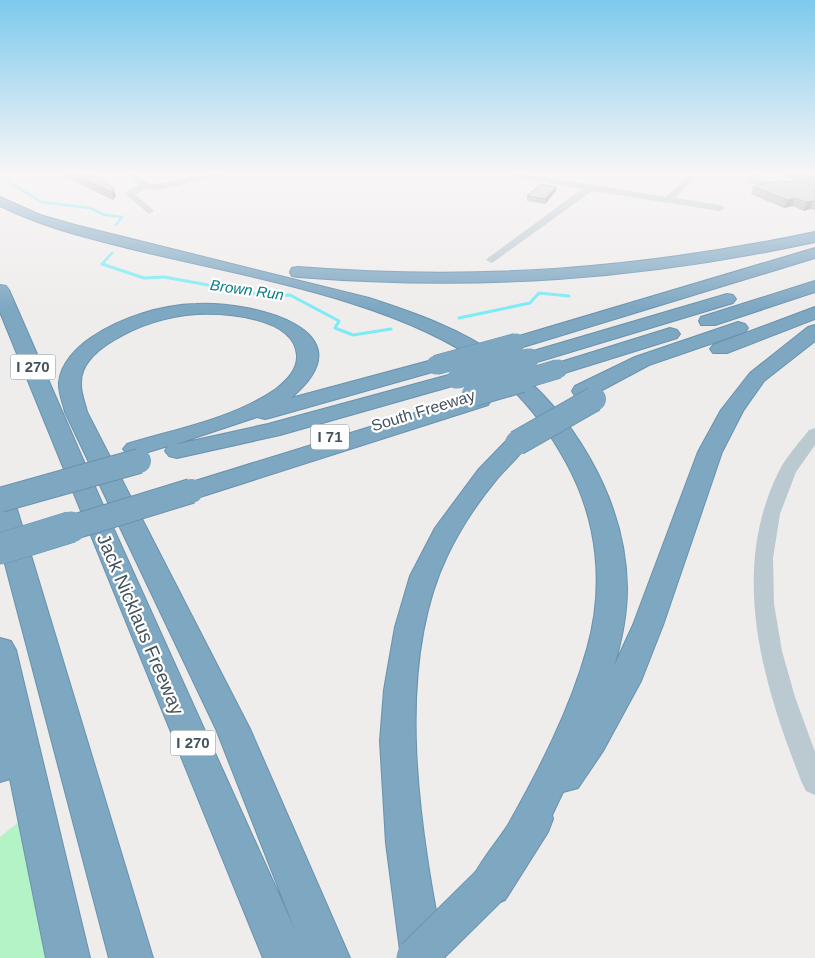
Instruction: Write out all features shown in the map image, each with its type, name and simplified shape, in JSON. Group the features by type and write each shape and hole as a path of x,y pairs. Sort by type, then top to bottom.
{"highway":[{"path":"37,219 299,285 416,320 459,339 494,361 520,383 550,415 573,448 594,491 612,562 612,590 609,623 602,656 572,734 524,832"},
{"path":"70,228 259,267 333,276 458,279 609,271 693,261 770,248 815,237"},
{"path":"522,351 815,254"},
{"path":"522,351 815,259"},
{"name":"South Freeway","path":"446,373 815,270"},
{"path":"0,549 188,486 477,397 815,286"},
{"name":"Jack Nicklaus Freeway","path":"0,290 92,511 285,958"},
{"path":"423,958 414,909 401,797 398,723 404,664 418,596 438,548 462,506 488,472 517,442 642,361 815,300"},
{"path":"0,500 137,455 244,414 272,400 294,384 306,368 308,359 306,344 294,330 265,316 222,310 172,312 127,326 94,345 77,363 70,380 70,389 76,412 118,493 233,729 328,958"},
{"path":"589,395 815,313"},
{"path":"416,958 490,885 524,832 590,740 624,682 648,625 710,452 732,410 757,377 815,331"},
{"path":"137,455 208,443 446,373"},
{"path":"0,486 137,455 446,373"},
{"path":"0,536 188,486"},
{"path":"0,496 131,958"},
{"path":"0,766 6,742 3,662"},
{"path":"3,662 68,958"}],"street":[{"path":"492,260 548,219"},
{"path":"815,434 793,461 774,498 764,548 763,585 769,640 774,665 801,750 815,783"}],"green space":[{"path":"20,821 47,958 0,958 0,837"}],"waterway":[{"name":"Brown Run","path":"116,225 121,219"},
{"name":"Brown Run","path":"102,264 112,253"},
{"name":"Brown Run","path":"102,264 106,265"},
{"name":"Brown Run","path":"102,264 144,278 164,277 269,296 290,295 339,321 335,328 353,335 391,329"},
{"name":"Brown Run","path":"459,318 530,303 539,293 569,296"}]}
